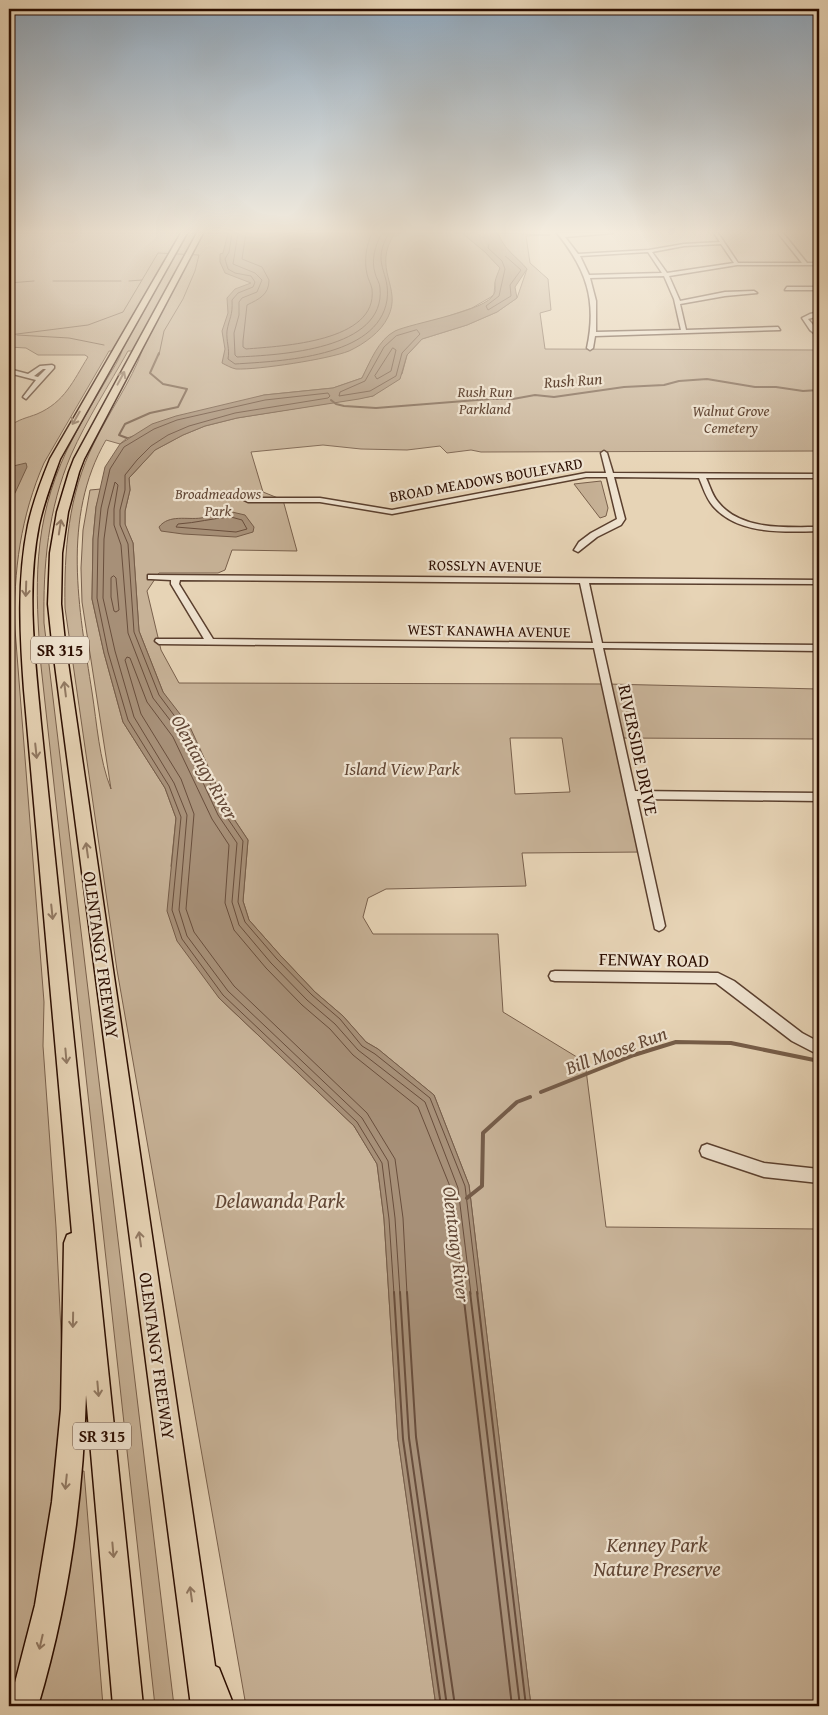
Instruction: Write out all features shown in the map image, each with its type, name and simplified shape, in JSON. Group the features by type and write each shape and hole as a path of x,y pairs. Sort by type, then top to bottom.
{"highway":[{"name":"OLENTANGY FREEWAY","path":"128,1706 25,615 28,549 42,491 55,459 144,313"},
{"name":"OLENTANGY FREEWAY","path":"152,313 79,459 68,490 60,525 55,568 55,588 74,756 206,1706"},
{"path":"23,1706 40,1647 56,1566 72,1433 76,1166"},
{"path":"198,1642 219,1706"}],"street":[{"path":"590,348 594,334 594,313"},
{"path":"681,313 684,332"},
{"path":"819,314 807,316 805,320 819,335"},
{"path":"594,334 778,329"},
{"path":"26,397 46,370 52,368 51,366 42,366 28,377"},
{"path":"9,371 28,377 40,378"},
{"path":"578,550 584,542 618,523 621,519 604,453"},
{"name":"BROAD MEADOWS BOULEVARD","path":"248,500 328,501 392,512 407,511 586,475 819,476"},
{"path":"702,476 714,503 732,517 750,524 775,528 819,529"},
{"name":"ROSSLYN AVENUE","path":"151,576 819,582"},
{"path":"176,577 174,584 210,642"},
{"name":"RIVERSIDE DRIVE","path":"584,580 659,926"},
{"name":"WEST KANAWHA AVENUE","path":"158,642 819,648"},
{"path":"631,795 819,797"},
{"name":"FENWAY ROAD","path":"555,976 718,978 797,1036 819,1049"},
{"path":"707,1151 764,1170 819,1176"}],"green space":[{"name":"Delawanda Park","path":"9,313 457,313 411,327 369,364 362,378 333,388 264,395 127,438 120,444 106,440 92,470 83,501 78,532 77,564 82,629 101,754 111,789 82,602 83,530 90,490 101,489 96,507 93,539 92,599 104,653 123,722 165,788 176,818 171,866 219,998 354,1126 377,1164 384,1219 398,1439 436,1706 246,1706 117,970 65,608 65,565 73,503 85,463 94,443 132,374 142,351 128,351 84,428 63,475 48,538 44,623 174,1706 155,1706 41,666 37,582 42,530 47,504 67,450 122,351 109,351 44,463 36,483 24,523 15,586 15,629 44,1002 43,1046 56,1227 63,1373 60,1456 32,1639 13,1706 9,1706 9,427 19,420 47,409 55,403 73,382 88,357 85,355 38,355 26,348 9,347"},
{"path":"495,313 540,313 545,349 819,350 819,451 481,452 471,450 447,453 440,446 407,450 361,449 323,445 251,452 263,492 283,500 297,551 232,550 225,570 218,573 159,573 147,591 161,650 179,683 607,684 819,689 819,739 619,738 643,852 522,853 526,886 386,889 368,898 363,917 373,934 498,934 503,1012 585,1062 606,1227 819,1229 819,1706 531,1706 469,1185 434,1095 378,1049 366,1042 343,1016 315,992 249,920 243,901 248,840 228,810 216,785 163,692 139,631 133,543 125,525 125,511 130,490 129,478 155,450 205,426 237,418 373,396 402,374 407,355 422,339 467,325","holes":["510,738 562,738 570,792 515,794"]},
{"path":"601,481 608,508 606,516 600,518 574,484"},
{"path":"84,1471 103,1706 33,1706 51,1636 77,1472"}],"water":[{"path":"228,313 389,313 381,328 372,337 349,351 326,357 260,368 236,369 222,363 225,349 222,331"},
{"name":"Olentangy River","path":"457,313 495,313 467,325 422,339 407,355 400,379 373,396 237,418 205,426 155,450 129,478 130,490 125,511 125,524 133,543 139,631 163,692 190,727 228,810 248,840 243,901 249,920 315,992 343,1016 366,1042 378,1049 434,1095 469,1185 531,1706 436,1706 398,1439 384,1219 377,1164 354,1126 219,998 177,941 167,911 176,818 165,788 123,722 104,653 92,599 93,539 96,507 105,467 120,444 152,424 176,416 264,395 333,388 362,378 371,358 389,335 404,328"},
{"path":"26,463 27,467 15,493 9,501 9,467"},
{"path":"232,512 245,515 254,527 253,532 236,537 183,534 161,531 159,527 168,520 203,518 216,513"}],"waterway":[{"path":"9,335 88,325 120,313"},
{"path":"159,355 164,331 175,313"},
{"path":"17,335 69,338 104,345"},
{"path":"127,438 119,435 125,424 150,413 178,407 187,389 163,384 150,373 159,353"},
{"name":"Rush Run","path":"331,400 336,404 344,406 376,408 490,399 513,399 535,395 554,397 624,387 664,385 679,381 707,379 755,387 776,387 803,391 819,390"},
{"name":"Bill Moose Run","path":"541,1092 634,1055 676,1042 731,1043 819,1061"},
{"name":"Bill Moose Run","path":"467,1198 482,1186 483,1133 517,1102 530,1097"}],"park label":[{"name":"Rush Run Parkland","path":"485,400"},
{"name":"Walnut Grove Cemetery","path":"731,420"},
{"name":"Broadmeadows Park","path":"218,502"},
{"name":"Island View Park","path":"402,769"},
{"name":"Kenney Park Nature Preserve","path":"657,1557"}]}
